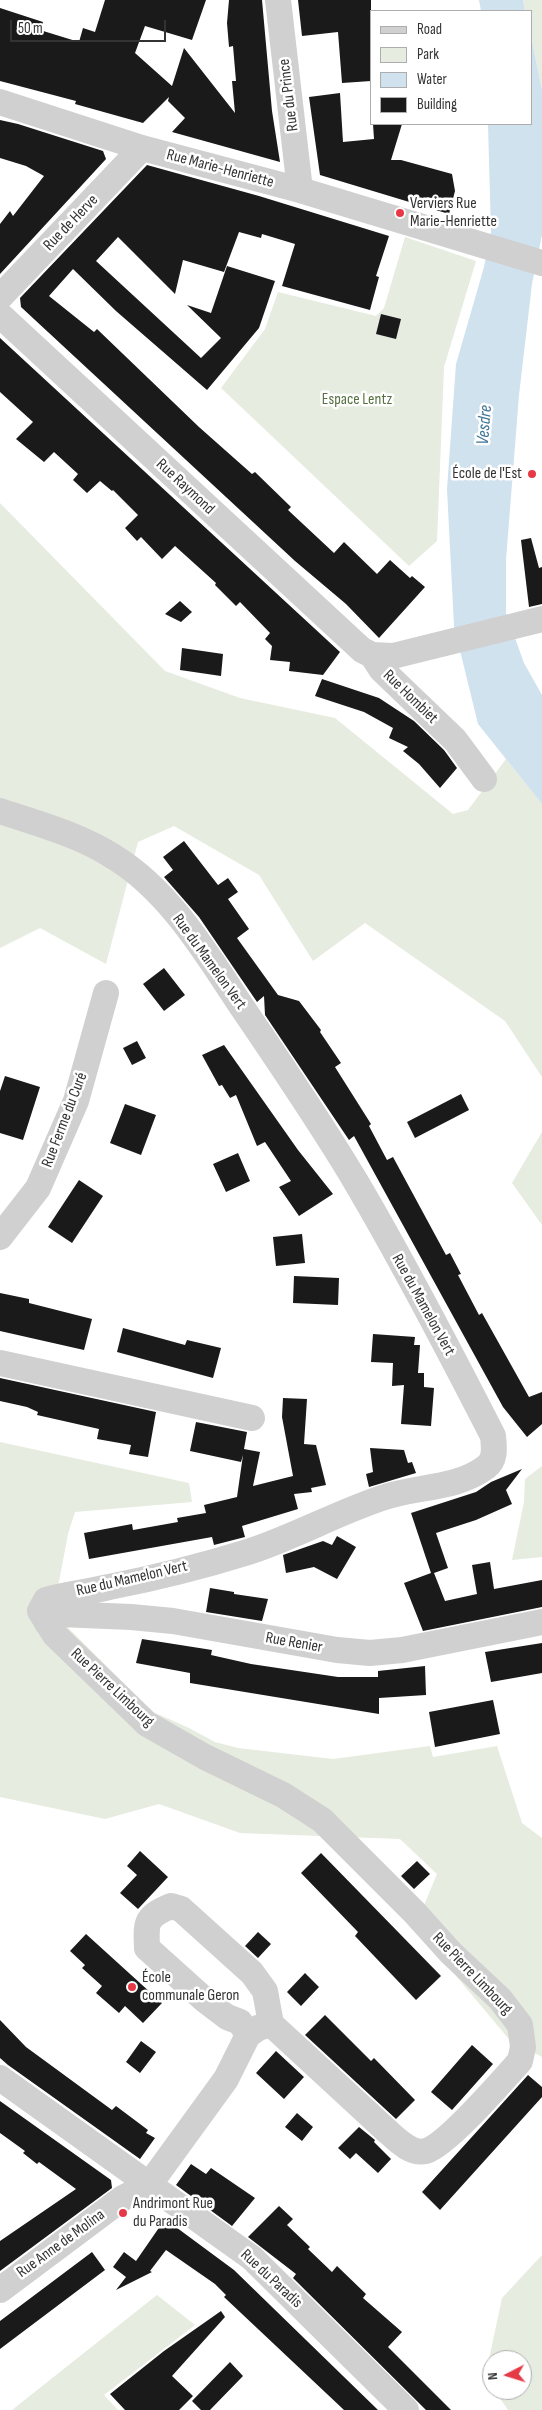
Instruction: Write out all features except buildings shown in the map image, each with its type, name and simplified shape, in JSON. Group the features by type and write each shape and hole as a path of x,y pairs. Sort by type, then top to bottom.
{"street":[{"name":"Rue du Prince","path":"278,0 300,190"},
{"name":"Rue Marie-Henriette","path":"0,102 142,148 300,190 540,262"},
{"name":"Rue de Herve","path":"0,297 142,148"},
{"name":"Rue Raymond","path":"0,315 362,650 372,655"},
{"name":"Rue Hombiet","path":"372,655 393,656 534,621"},
{"name":"Rue Hombiet","path":"372,655 381,669 455,740 484,779"},
{"name":"Rue du Mamelon Vert","path":"0,811 79,838 115,857 156,891 186,926 260,1034 356,1182 432,1318 493,1436 494,1447 488,1466 469,1477 439,1486 404,1491 277,1542 246,1552 108,1588 46,1600 40,1612 47,1623"},
{"name":"Rue Ferme du Curé","path":"0,1237 38,1188 72,1110 106,993"},
{"path":"0,1362 252,1418"},
{"name":"Rue Renier","path":"47,1623 60,1614 131,1617 172,1621 337,1650 370,1653 402,1650 542,1622"},
{"name":"Rue Pierre Limbourg","path":"47,1623 55,1635 147,1724 205,1757 283,1795 322,1820 414,1912 451,1953 500,1999 520,2025 524,2047 520,2061 443,2142 426,2151 415,2151 401,2143 260,2029"},
{"path":"149,2186 260,2029 265,1991 252,1973 181,1909 171,1906 150,1916 146,1925 147,1948 227,2017 260,2029"},
{"name":"Rue du Paradis","path":"0,2078 252,2258 406,2410"},
{"name":"Rue Anne de Molina","path":"0,2290 123,2198 149,2186"}],"green space":[{"path":"523,0 542,0 542,90 532,41 532,10 525,10"},
{"name":"Espace Lentz","path":"405,237 476,261 444,367 437,541 409,566 221,388 265,329 278,292 376,316 384,308"},
{"path":"0,503 165,671 240,698 335,718 453,814 468,810 506,759 542,804 542,1077 505,1021 365,923 313,961 259,875 174,826 138,842 106,964 40,928 0,948"},
{"path":"542,1132 542,1225 512,1183"},
{"path":"0,1442 189,1483 192,1502 75,1512 68,1534 53,1613 153,1712 215,1742 238,1748 333,1759 430,1746 433,1757 497,1746 522,1823 542,1838 542,2057 508,2038 415,1927 437,1874 400,1839 240,1833 159,1804 105,1819 0,1797"},
{"path":"542,1466 542,1557 512,1560 524,1502 525,1479"},
{"path":"542,2255 542,2410 508,2410 501,2400 532,2400 532,2350 491,2350 502,2298"},
{"path":"157,2295 195,2325 104,2395 118,2410 12,2410"}],"water":[{"path":"479,0 523,0 525,10 481,10"},
{"name":"Vesdre","path":"532,41 542,90 542,235 532,284 519,395 506,560 506,613 524,663 542,695 542,804 478,724 454,626 447,489 456,364 484,267 491,233 488,125 532,125"}],"place":[{"name":"Verviers Rue Marie-Henriette","path":"400,213"},
{"name":"École de l'Est","path":"532,474"},
{"name":"École communale Geron","path":"132,1987"},
{"name":"Andrimont Rue du Paradis","path":"123,2213"}]}
